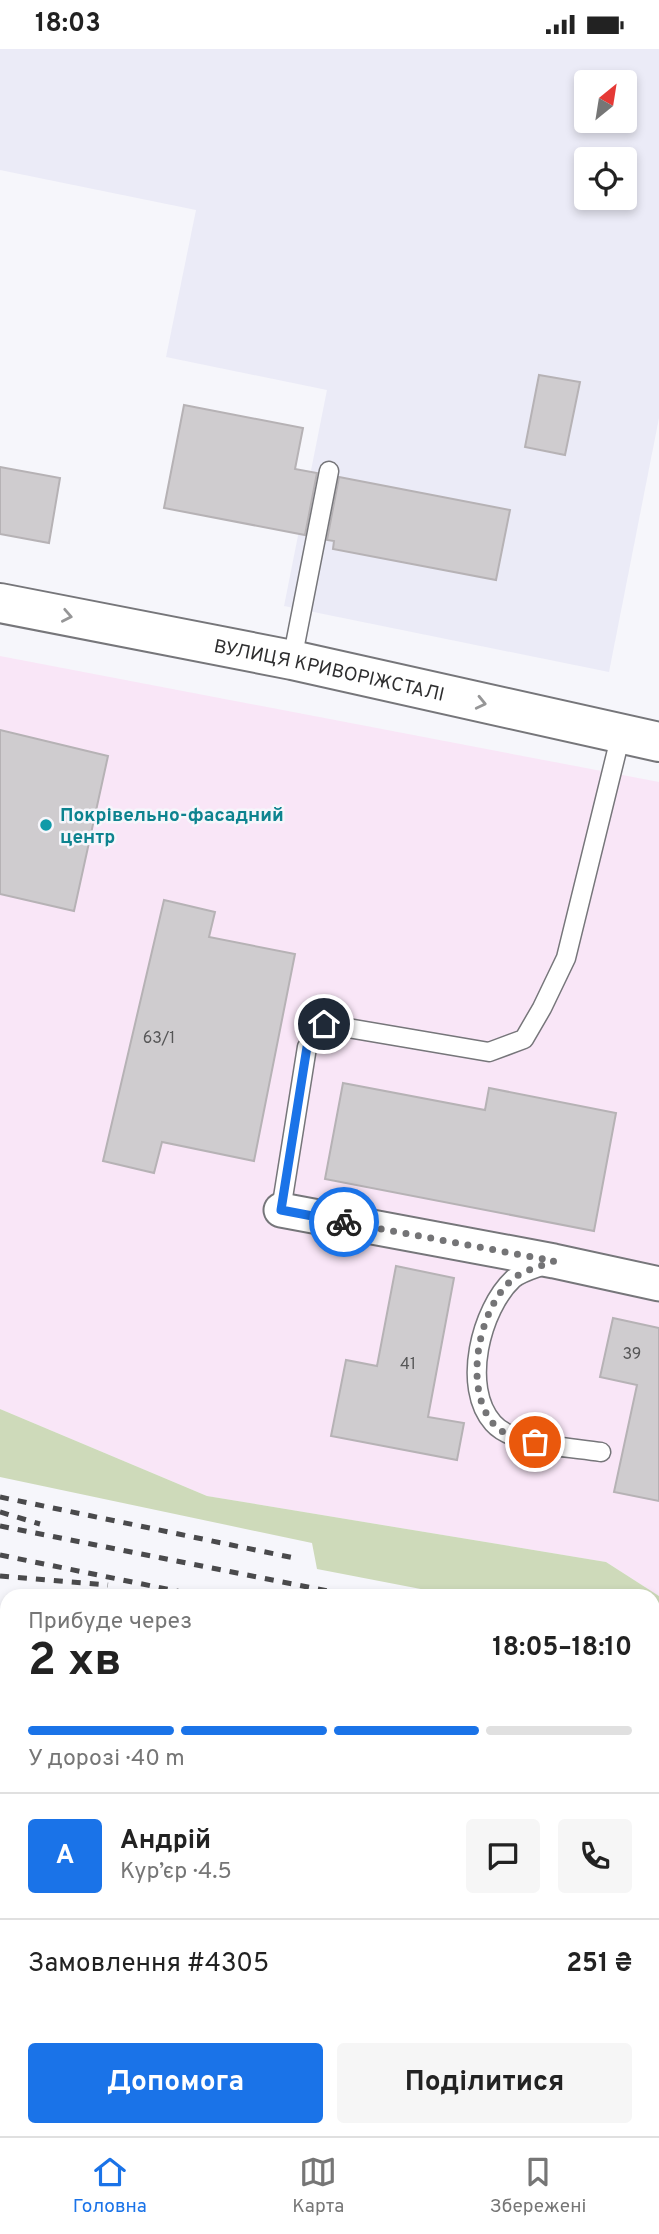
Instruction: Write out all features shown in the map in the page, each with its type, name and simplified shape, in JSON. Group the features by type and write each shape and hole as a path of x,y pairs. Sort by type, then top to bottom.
{"main road":[{"name":"ВУЛИЦЯ КРИВОРІЖСТАЛІ","path":"0,603 292,660 659,742"}],"street":[{"path":"281,1210 554,1261 659,1284"}],"lane":[{"path":"292,660 329,471"},
{"path":"281,1210 307,1047 324,1024 489,1052 524,1039 566,958 621,734"},
{"path":"554,1261 515,1277 500,1294 486,1319 479,1343 477,1379 484,1408 493,1424 514,1438 600,1452"}],"shaded area":[{"path":"0,49 659,49 659,418 609,672 284,606 327,390 166,357 196,210 0,170"},
{"path":"0,656 659,782 659,1589 648,1589 606,1562 207,1496 0,1409"}],"green space":[{"path":"0,1409 207,1496 606,1562 648,1589 421,1589 317,1569 312,1543 0,1477"}],"building":[{"path":"539,375 580,382 565,455 525,447"},
{"path":"184,405 303,428 295,469 317,473 305,535 164,508"},
{"path":"0,467 60,478 49,543 0,534"},
{"path":"339,477 510,510 496,580 333,549 334,541 327,540"},
{"name":"Покрівельно-фасадний центр","path":"0,730 108,756 74,911 0,894"},
{"path":"164,900 215,912 209,937 295,954 254,1161 162,1142 154,1173 103,1161"},
{"path":"343,1083 485,1110 489,1088 616,1113 594,1231 325,1179"},
{"path":"396,1266 454,1278 428,1417 464,1423 457,1460 331,1436 346,1360 377,1366"},
{"path":"613,1318 659,1328 659,1501 614,1492 637,1385 600,1377"}],"railway":[{"path":"0,1497 299,1559"},
{"path":"0,1512 40,1524"},
{"path":"0,1526 318,1589"},
{"path":"0,1555 167,1589"},
{"path":"0,1576 108,1585"}],"way so far":[{"path":"344,1222 554,1261 515,1277 500,1294 486,1319 479,1343 477,1379 484,1408 493,1424 514,1438 535,1442"}],"place":[{"name":"Покрівельно-фасадний центр","path":"46,825"}],"route":[{"path":"324,1024 307,1047 281,1210 344,1222"}]}
